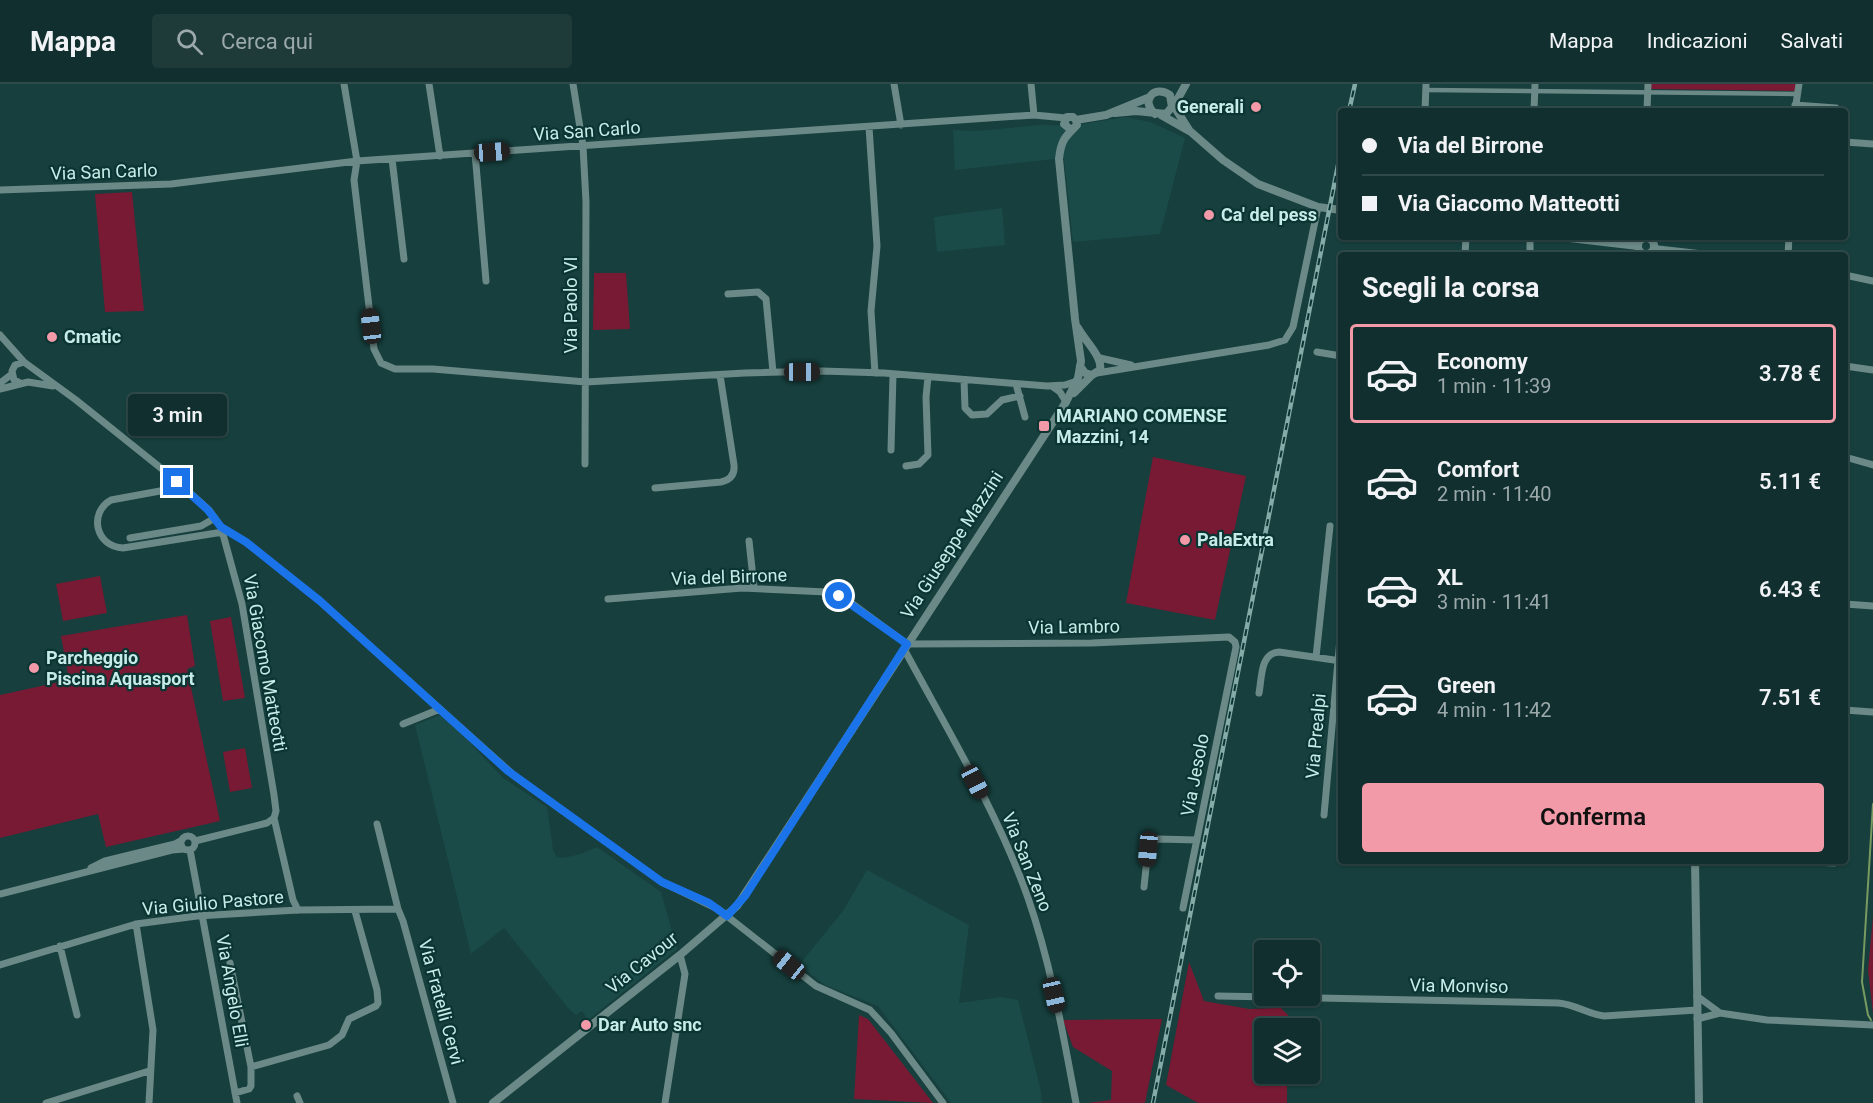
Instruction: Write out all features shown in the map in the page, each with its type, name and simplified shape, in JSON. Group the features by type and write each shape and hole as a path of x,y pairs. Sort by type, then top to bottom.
{"street":[{"path":"344,84 357,161 354,180 374,350 381,363 395,369 433,369 586,382 773,372 875,373 1047,386 1065,385 1077,381"},
{"path":"429,84 440,156"},
{"name":"Via Paolo VI","path":"573,84 583,146 586,222 585,464"},
{"path":"894,84 901,124"},
{"path":"1030,84 1034,115"},
{"path":"1172,84 1156,88 1150,97 1149,108 1191,132 1223,160 1258,184 1318,207 1338,210"},
{"path":"1112,113 1136,111 1158,114 1169,111 1186,84"},
{"path":"1798,84 1795,108 1836,108"},
{"path":"1425,108 1426,87 1648,88 1798,94"},
{"path":"1534,87 1534,108"},
{"path":"1156,88 1170,95 1173,105 1191,132"},
{"path":"1647,108 1648,88"},
{"path":"1076,120 1077,125 1070,129 1064,124 1066,118 1071,116 1076,120 1096,118 1150,97"},
{"name":"Via San Carlo","path":"2,190 188,183 357,161 1034,115 1066,118"},
{"path":"869,126 877,246 871,311 875,373"},
{"name":"Via Giuseppe Mazzini","path":"727,916 745,896 1077,381 1080,363 1059,159 1063,142 1070,129"},
{"path":"1848,142 1873,144"},
{"path":"475,153 486,281"},
{"path":"392,159 404,259"},
{"path":"1136,366 1089,354 1080,363 1085,374 1095,374 1269,345 1286,338 1292,330 1298,307 1318,207"},
{"path":"1652,252 1654,249 1653,240"},
{"path":"1654,249 1680,252"},
{"path":"1848,276 1873,281"},
{"path":"728,294 758,292 764,296 768,305 773,372"},
{"path":"1075,319 1085,340 1099,357 1101,366 1095,374"},
{"path":"0,335 32,369 32,376 24,382 0,389"},
{"path":"8,344 14,380 24,382"},
{"path":"1317,352 1338,356"},
{"path":"0,383 17,363 24,362"},
{"path":"1848,366 1873,370"},
{"name":"Via Giacomo Matteotti","path":"32,369 76,400 177,482 215,518 222,529 242,604 274,795 276,811 274,818 293,900 298,910"},
{"path":"891,450 893,374"},
{"name":"Via Giuseppe Mazzini","path":"1067,397 1095,374"},
{"path":"654,488 723,482 734,474 720,375"},
{"path":"906,466 919,464 928,455 926,397 928,377"},
{"path":"964,380 965,408 972,415 989,413 1002,400 1020,396"},
{"name":"Via Giacomo Matteotti","path":"24,382 57,387"},
{"path":"1016,384 1025,417"},
{"path":"1047,386 1056,388 1067,397"},
{"path":"1848,458 1873,465"},
{"path":"177,482 176,486 171,489 111,500 106,503 99,514 97,523 105,542 115,548 123,548 222,529 246,542 320,601 499,763 535,791 662,882 709,903 816,986 860,1004 872,1012 891,1033 943,1103"},
{"path":"130,538 201,526 215,518"},
{"path":"1316,657 1330,526"},
{"path":"749,541 754,587"},
{"name":"Via del Birrone","path":"608,599 754,587 816,591 836,595 850,602 906,646"},
{"path":"1848,604 1873,606"},
{"name":"Via Lambro","path":"906,646 1092,643 1228,636 1236,647"},
{"name":"Via San Zeno","path":"906,646 988,808 1026,892 1056,1004 1076,1103"},
{"name":"Via Jesolo","path":"1183,908 1236,647"},
{"path":"1259,693 1265,661 1270,654 1277,652 1338,661"},
{"name":"Via Prealpi","path":"1324,815 1338,671"},
{"path":"403,724 440,709"},
{"path":"1848,710 1872,712"},
{"path":"0,894 187,849 194,846 195,841 207,836 267,823 274,818"},
{"name":"Via Fratelli Cervi","path":"377,824 398,909 453,1103"},
{"path":"81,873 105,861 175,844 188,836 195,841"},
{"path":"1144,887 1148,849 1151,842 1158,839 1197,840"},
{"path":"182,840 182,846 187,849"},
{"name":"Via Angelo Elli","path":"187,849 203,916 237,1103"},
{"path":"1695,864 1699,1103"},
{"name":"Via Giulio Pastore","path":"0,965 136,924 203,916 298,910 398,909"},
{"path":"251,1067 329,1045 342,1035 349,1019 378,1003 377,990 355,910"},
{"name":"Via Cavour","path":"493,1103 727,916"},
{"path":"136,924 153,1030 148,1103"},
{"path":"60,946 77,1016"},
{"path":"664,1103 685,974 680,955"},
{"path":"230,963 251,1067 251,1086 249,1089 235,1093"},
{"name":"Via Monviso","path":"1218,996 1562,1003 1574,1005 1590,1014 1604,1016 1720,1013"},
{"path":"1697,996 1720,1013 1789,1022 1873,1025"},
{"path":"46,1103 150,1071"}],"shaded area":[{"path":"1651,84 1797,84 1797,91 1651,89"},
{"path":"1126,117 1150,122 1185,138 1160,234 1073,242 1064,158 955,170 953,130 977,131 1041,125 1072,126"},
{"path":"132,192 144,311 105,312 95,194"},
{"path":"1002,208 1005,245 937,252 934,217"},
{"path":"594,273 626,273 630,329 593,330"},
{"name":"PalaExtra","path":"1153,457 1246,476 1215,620 1126,603"},
{"path":"100,576 107,613 63,621 56,584"},
{"path":"187,615 195,666 187,669 220,821 106,847 98,814 0,838 0,695 69,680 61,636"},
{"path":"231,617 245,698 223,701 210,621"},
{"path":"443,714 503,778 547,807 553,850 557,857 581,854 597,847 661,892 677,949 588,1020 582,1011 576,1015 568,1008 504,928 471,954 415,725"},
{"path":"245,748 252,788 230,792 223,752"},
{"path":"867,870 969,925 959,1003 1001,997 1018,1000 1042,1103 951,1103 878,1006 825,985 799,965 843,911"},
{"path":"1873,916 1873,1014 1868,970"},
{"path":"1189,962 1204,1001 1249,1009 1281,1008 1288,1015 1288,1018 1254,1018 1254,1084 1287,1084 1287,1103 1198,1103 1166,1085"},
{"path":"859,1015 868,1019 933,1103 854,1099"},
{"path":"1162,1019 1145,1103 1087,1103 1111,1100 1112,1071 1073,1047 1063,1020"}],"waterway":[{"path":"1871,1020 1862,982 1873,804"}],"railway":[{"path":"1350,108 1355,84"},
{"path":"1153,1103 1338,165"}],"place":[{"name":"Generali","path":"1256,107"},
{"name":"Ca' del pess","path":"1209,215"},
{"name":"Cmatic","path":"52,337"},
{"name":"MARIANO COMENSE Mazzini, 14","path":"1044,426"},
{"name":"PalaExtra","path":"1185,540"},
{"name":"Parcheggio Piscina Aquasport","path":"34,668"},
{"name":"Dar Auto snc","path":"586,1025"}],"route":[{"path":"177,482 208,510 221,527 246,542 320,601 508,771 662,882 709,903 727,916 745,896 907,644 839,596"}]}
